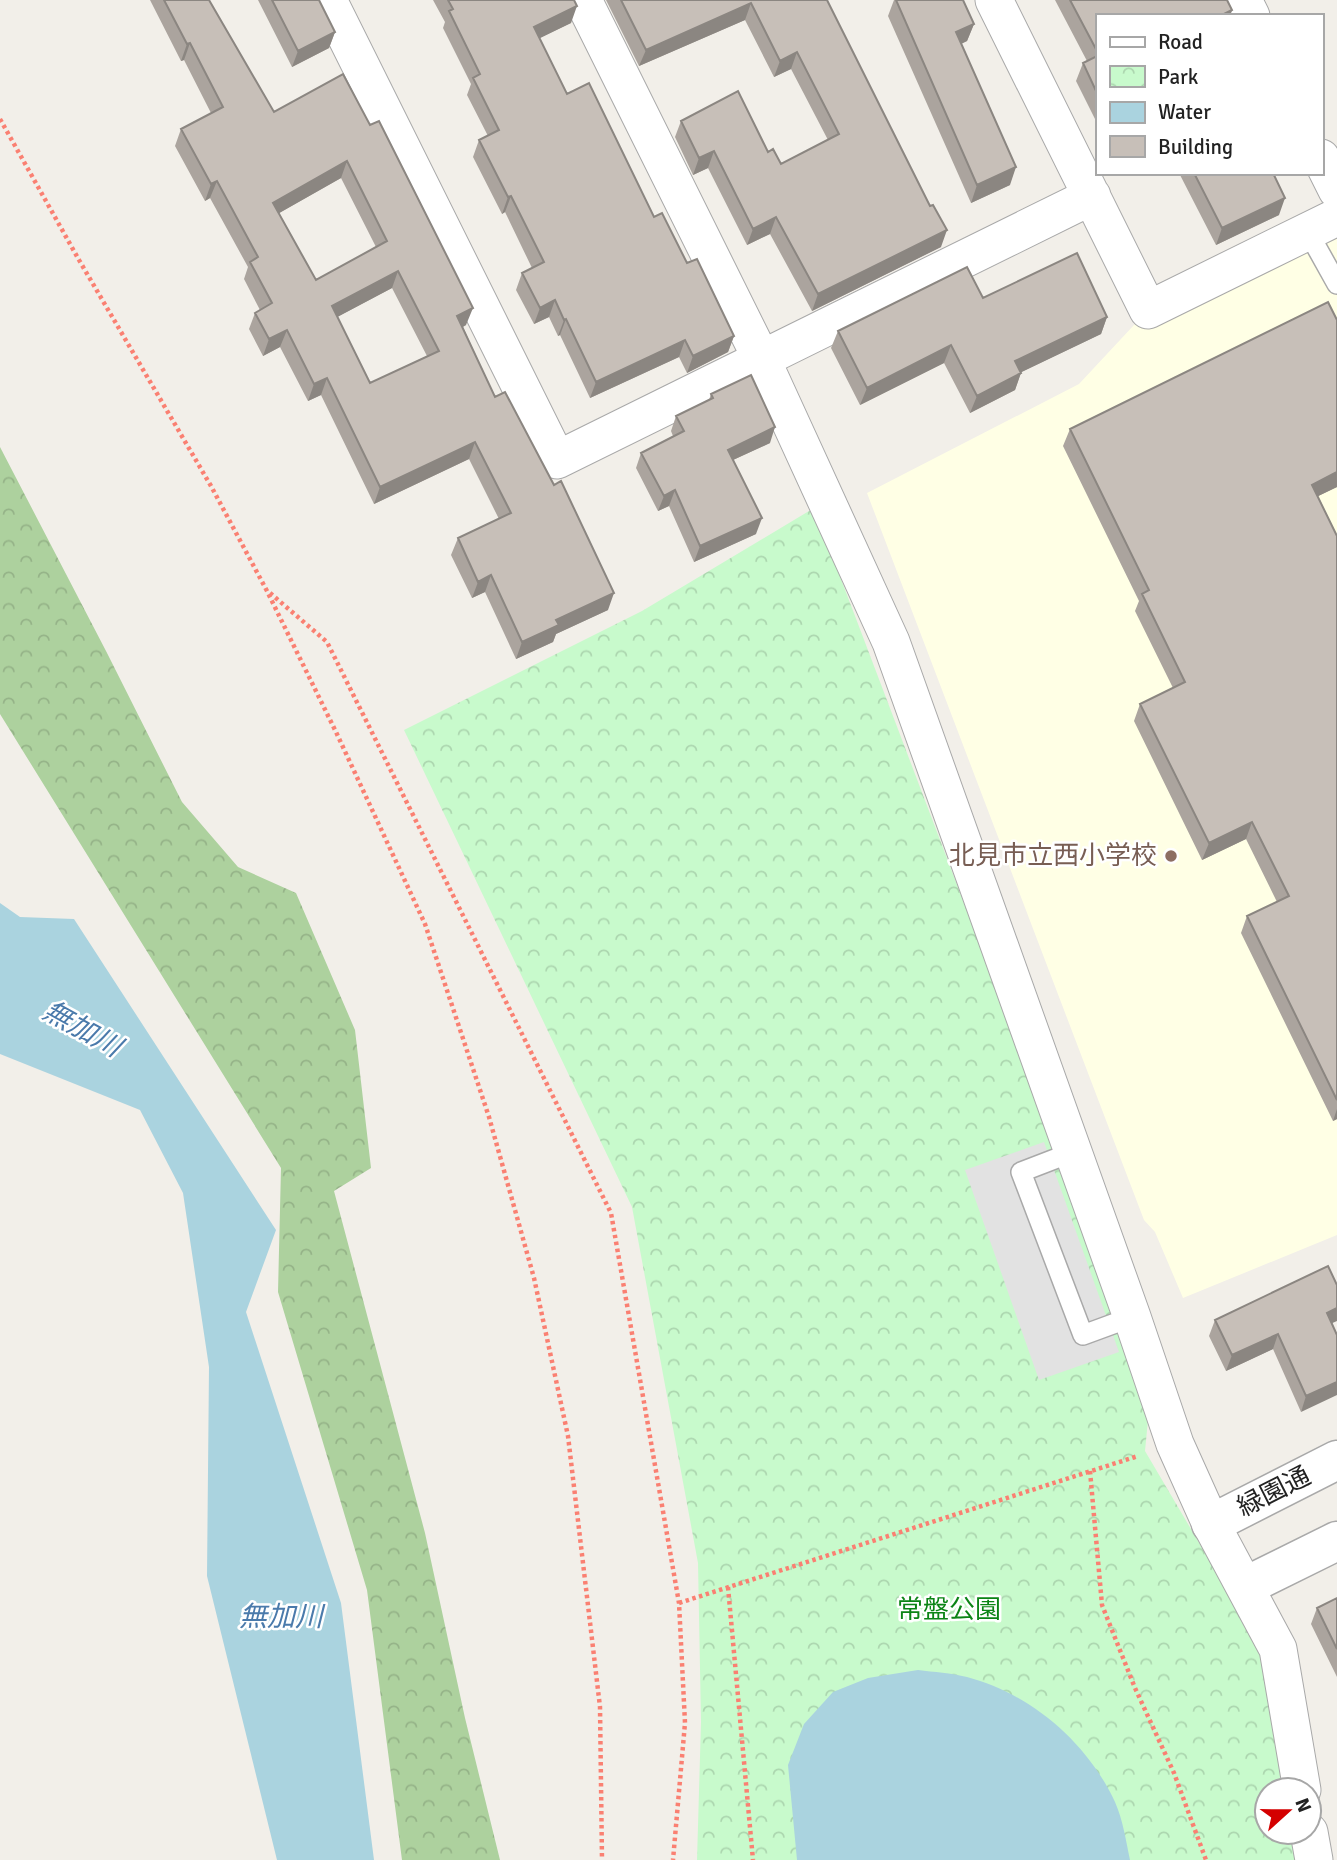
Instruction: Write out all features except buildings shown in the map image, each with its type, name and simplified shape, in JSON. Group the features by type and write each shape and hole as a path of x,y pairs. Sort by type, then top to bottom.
{"street":[{"path":"328,0 556,460 1092,195"},
{"path":"583,0 761,358 891,642 1175,1444 1211,1524 1278,1649 1300,1776"},
{"path":"994,0 1148,310 1323,225"},
{"path":"1323,162 1337,190"},
{"name":"緑園通","path":"1211,1524 1337,1460"},
{"path":"1246,1586 1337,1541"}],"lane":[{"path":"1323,225 1337,284"},
{"path":"1073,1153 1021,1172 1083,1335 1132,1317"}],"path":[{"path":"0,119 211,486 267,591 425,924 489,1117 534,1278 568,1436 600,1707 602,1860"},
{"path":"267,591 327,642 611,1213 679,1603 685,1723 673,1860"},
{"path":"679,1603 1175,1444"},
{"path":"1090,1471 1101,1605 1174,1773 1206,1860"},
{"path":"727,1587 753,1860"}],"shaded area":[{"name":"北見市立西小学校","path":"1337,217 1337,1235 1183,1298 1155,1232 1144,1220 867,493 1079,384 1148,310"},
{"path":"1044,1142 1119,1352 1039,1380 965,1170"}],"green space":[{"path":"0,447 182,802 238,867 296,893 355,1030 371,1168 334,1191 425,1533 465,1718 500,1860 402,1860 367,1590 278,1292 281,1168 0,714"},
{"name":"常盤公園","path":"814,508 1049,1127 1148,1420 1145,1451 1267,1658 1287,1776 1253,1776 1253,1846 1298,1846 1301,1860 697,1860 701,1722 698,1563 632,1207 404,730 642,611"}],"water":[{"name":"無加川","path":"0,903 20,917 74,919 276,1230 246,1312 341,1603 374,1860 277,1860 207,1576 209,1367 183,1193 140,1110 0,1054"},
{"path":"918,1670 961,1676 991,1685 1035,1708 1054,1723 1073,1741 1103,1780 1118,1809 1130,1860 797,1860 788,1765 804,1724 833,1692 868,1678"}],"place":[{"name":"北見市立西小学校","path":"1171,856"}]}
